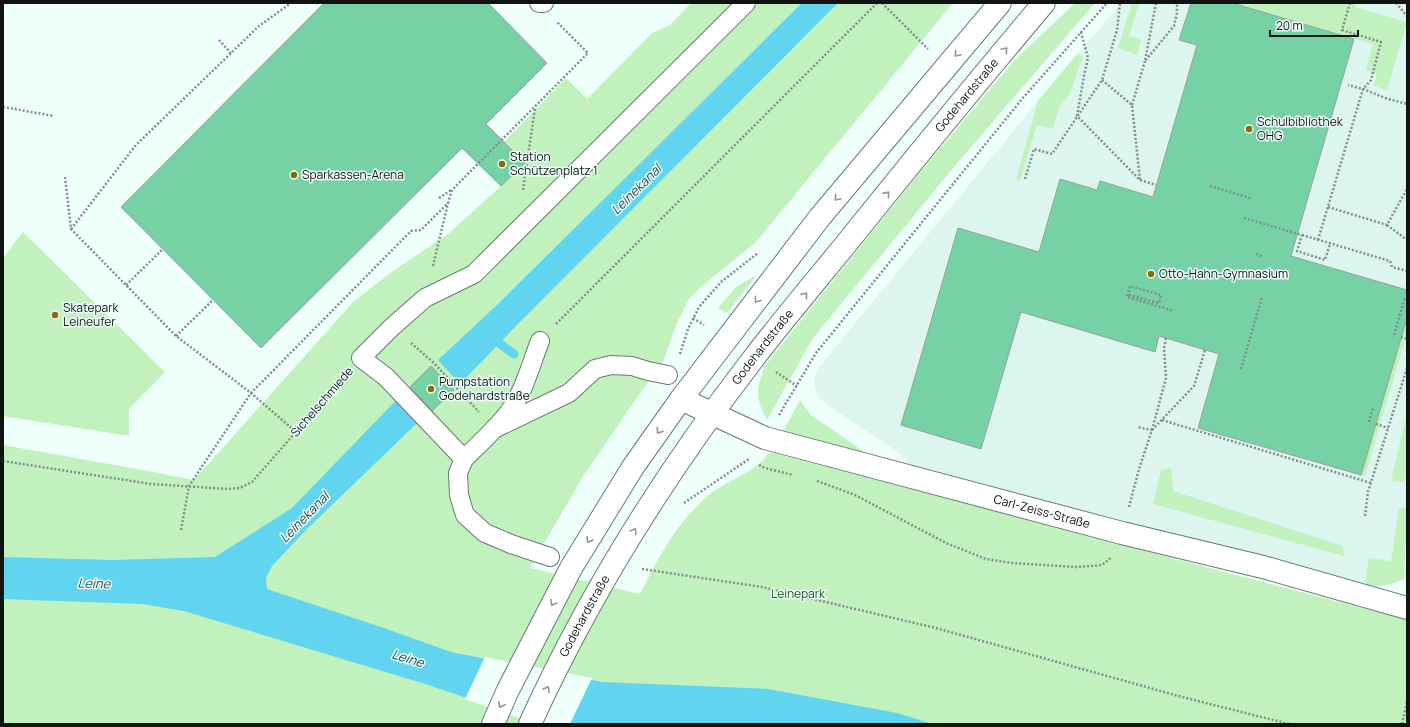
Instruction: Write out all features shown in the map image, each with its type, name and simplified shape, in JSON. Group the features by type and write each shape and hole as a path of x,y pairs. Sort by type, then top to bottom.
{"street":[{"path":"493,724 515,677 571,568 633,467 682,399 820,217 1000,3"},
{"name":"Godehardstraße","path":"530,724 569,645 606,576 652,500 712,413 784,320 973,87 1044,3"},
{"name":"Carl-Zeiss-Straße","path":"682,399 765,438 1137,536 1263,567 1407,608"}],"lane":[{"path":"539,3 544,3"},
{"path":"361,358 392,327 425,298 474,274 746,3"},
{"path":"540,341 522,390 510,411 464,459 458,473 459,494 465,515 485,533 511,544 550,557"},
{"name":"Sichelschmiede","path":"361,358 386,377 464,459"},
{"path":"494,429 569,393 595,369 611,365 632,366 668,375"}],"path":[{"path":"71,229 136,145 259,26 291,3"},
{"path":"439,198 452,190 588,53 539,3"},
{"path":"540,341 877,3"},
{"path":"882,3 930,51"},
{"path":"684,503 748,460 765,438 816,353 1017,105 1107,3"},
{"path":"1025,180 1034,149 1052,154 1102,80 1117,30 1120,3"},
{"path":"1140,180 1132,105 1145,61 1156,3"},
{"path":"1145,61 1174,26 1177,13 1177,3"},
{"path":"1318,240 1363,89 1371,80 1381,42 1342,30 1350,3"},
{"path":"1396,3 1407,16"},
{"path":"1078,116 1088,58 1081,32"},
{"path":"220,40 232,53"},
{"path":"1102,80 1132,105"},
{"path":"1348,85 1407,104"},
{"path":"3,107 54,116"},
{"path":"527,160 535,107"},
{"path":"1078,116 1140,180 1156,185"},
{"path":"65,177 71,229 176,336 251,393 296,432"},
{"path":"1211,186 1250,197"},
{"path":"1387,225 1407,189"},
{"path":"425,298 452,190"},
{"path":"182,530 189,486 251,393 411,231 421,230 448,203"},
{"path":"1328,207 1387,225 1407,240"},
{"path":"1244,218 1390,261 1392,267 1407,271"},
{"path":"1302,235 1297,252 1326,260 1330,244"},
{"path":"678,357 688,329 699,307 706,298 721,282 763,248"},
{"path":"126,285 162,249"},
{"path":"1256,254 1262,256"},
{"path":"1129,294 1159,303 1161,295 1130,286 1127,297 1174,311"},
{"path":"1242,369 1262,297"},
{"path":"1394,335 1405,298"},
{"path":"176,336 213,300"},
{"path":"392,327 434,363 494,429"},
{"path":"1401,337 1407,339"},
{"path":"1136,481 1138,469 1152,430 1166,378 1164,348 1166,338"},
{"path":"1152,430 1194,386 1205,350"},
{"name":"Sichelschmiede","path":"3,461 150,484 228,489 240,488 252,482 361,358"},
{"path":"1365,516 1368,492 1407,368"},
{"path":"1369,422 1373,407"},
{"path":"1162,420 1371,482"},
{"path":"1376,424 1388,428"},
{"path":"1138,426 1152,430"},
{"path":"748,460 765,468 795,475"},
{"path":"816,481 855,495 946,543 986,558 1012,563 1077,566 1102,565 1137,536"},
{"path":"641,563 638,569 762,587 936,628 1289,724"},
{"path":"1402,724 1407,702"}],"shaded area":[{"name":"Otto-Hahn-Gymnasium","path":"1121,3 1407,3 1407,580 1404,579 1390,585 1365,586 909,466 905,457 819,398 815,389 814,380 819,367 1038,101"}],"green space":[{"name":"Leinepark","path":"691,3 953,3 756,242 701,287 689,299 676,325 664,360 582,478 530,568 640,594 662,552 679,526 689,514 720,487 758,465 770,452 1407,620 1407,724 3,724 3,445 194,480 354,301 393,271 448,234 524,163 504,142 566,78 587,99 652,33 670,25"},
{"path":"1075,3 1095,3 954,167 813,338 767,420 760,405 758,392 761,378 767,363 921,171 1015,60"},
{"path":"1132,3 1139,3 1129,36 1141,40 1137,55 1118,48"},
{"path":"1232,3 1355,3 1355,7 1407,22 1387,90 1374,86 1377,74 1366,70 1373,44"},
{"path":"1077,54 1083,56 1070,94 1059,107 1053,129 1037,125 1020,181 1016,180 1038,101"},
{"name":"Skatepark Leineufer","path":"23,232 165,372 129,409 129,436 3,416 3,258"},
{"path":"757,275 727,313 718,308 736,287"},
{"path":"1407,318 1407,333 1365,476 1361,475"},
{"path":"800,400 811,415 866,453 783,432"},
{"path":"1407,413 1407,462 1405,482 1391,481"},
{"path":"1171,467 1173,491 1343,546 1344,556 1153,504 1161,470"},
{"path":"1407,507 1404,579 1385,585 1365,586 1369,558 1391,561 1399,508"}],"water":[{"name":"Leinekanal","path":"802,3 838,3 460,384 438,360 497,305"},
{"path":"409,387 432,411 414,426 306,530 272,566 266,578 267,589 451,652 602,682 768,689 897,713 932,724 544,724 422,683 184,611 142,604 3,599 3,557 112,560 215,557 292,508"}],"pier":[{"path":"485,657 592,678 570,724 537,724 465,699"}],"building":[{"name":"Sparkassen-Arena","path":"324,3 488,3 547,63 486,124 525,163 501,186 462,148 261,348 121,207"},
{"path":"1191,3 1232,3 1354,39 1291,256 1407,290 1407,318 1361,475 1198,428 1219,354 1159,336 1155,352 1021,312 981,449 901,425 958,228 1039,252 1060,179 1097,190 1100,181 1153,197 1197,45 1179,40"},
{"name":"Pumpstation Godehardstraße","path":"431,366 454,390 432,411 410,387"}],"waterway":[{"path":"491,337 514,354"}],"place":[{"name":"Schulbibliothek OHG","path":"1249,129"},
{"name":"Station Schützenplatz 1","path":"502,164"},
{"name":"Sparkassen-Arena","path":"294,175"},
{"name":"Otto-Hahn-Gymnasium","path":"1151,274"},
{"name":"Skatepark Leineufer","path":"55,315"},
{"name":"Pumpstation Godehardstraße","path":"431,389"}],"water label":[{"name":"Leine","path":"94,583"},
{"name":"Leine","path":"408,658"}]}
